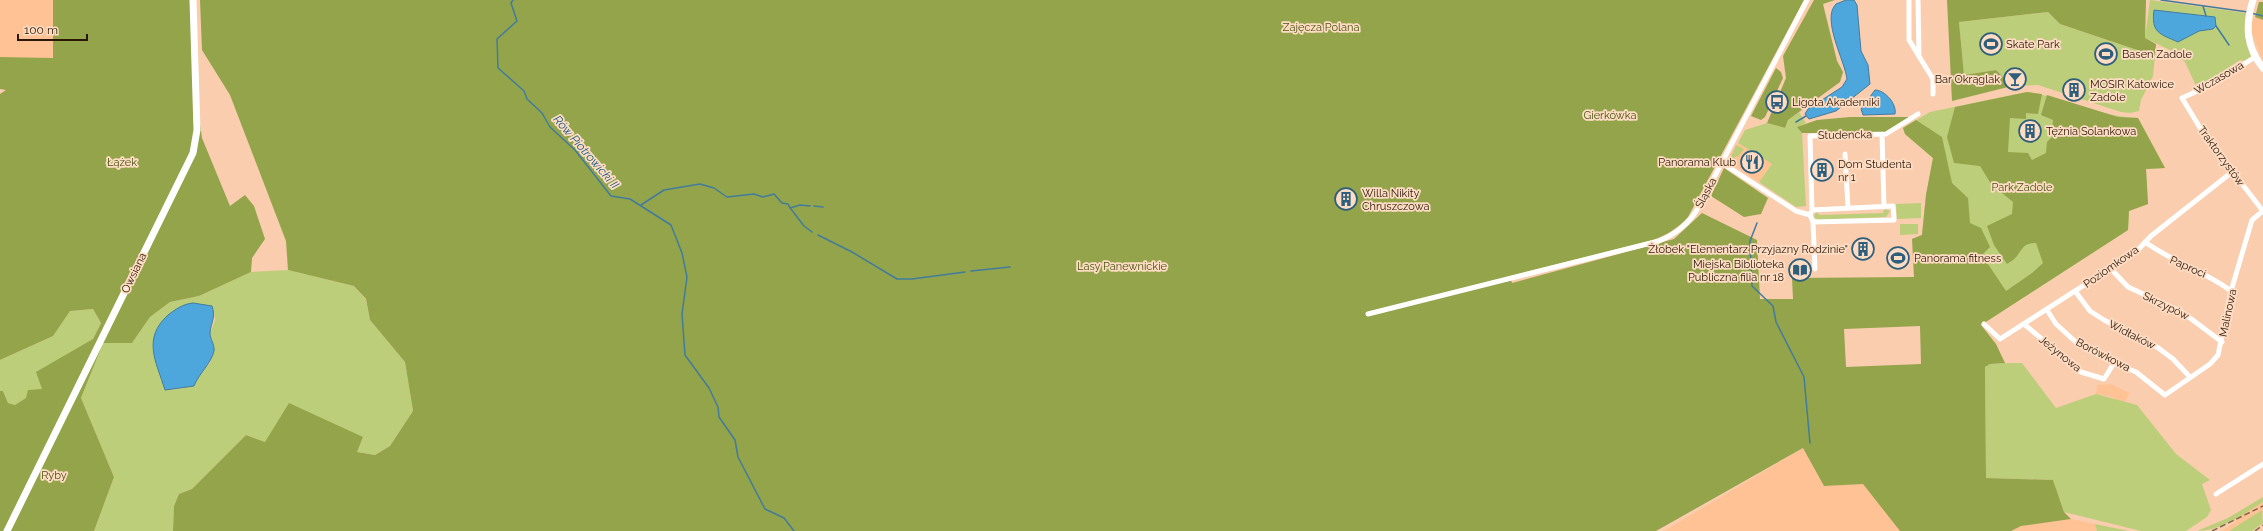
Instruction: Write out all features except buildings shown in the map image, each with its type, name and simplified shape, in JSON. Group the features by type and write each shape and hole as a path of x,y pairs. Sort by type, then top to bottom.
{"street":[{"name":"Owsiana","path":"7,531 193,152 197,130 193,0"},
{"name":"Śląska","path":"1368,314 1659,241 1672,235 1692,217 1722,163 1807,0"},
{"path":"1909,0 1909,40 1933,79 1933,94"},
{"path":"1918,0 1919,57"},
{"path":"2253,1 2248,18 2248,38 2255,57 2262,67"},
{"name":"Wczasowa","path":"2182,98 2211,85 2255,57"},
{"name":"Traktorzystów","path":"2182,98 2205,136 2263,211"},
{"path":"1884,134 1918,114"},
{"name":"Studencka","path":"1810,215 1812,210 1810,136 1884,134 1884,207"},
{"name":"Studencka","path":"1845,154 1848,208"},
{"path":"1722,163 1796,211 1810,215 1813,222 1815,268"},
{"name":"Poziomkowa","path":"1984,324 2000,339 2136,252 2145,242 2232,172"},
{"path":"1812,210 1893,206 1894,220 1813,222"},
{"name":"Malinowa","path":"2165,395 2210,364 2218,355 2222,342 2231,291 2252,220 2263,211"},
{"name":"Paproci","path":"2145,242 2165,256 2213,278 2231,291"},
{"name":"Skrzypów","path":"2111,268 2128,287 2182,312 2222,342"},
{"name":"Widłaków","path":"2075,291 2090,311 2104,320 2157,347 2173,359 2190,377"},
{"name":"Borówkowa","path":"2047,310 2056,324 2073,340 2114,363 2136,372 2165,395"},
{"name":"Jeżynowa","path":"2024,324 2080,372 2104,379 2114,363"},
{"path":"2216,494 2263,464"}],"shaded area":[{"path":"0,0 53,0 53,58 0,57"},
{"path":"2255,17 2263,20 2263,61 2252,33 2252,22"},
{"path":"1738,143 1772,164 1759,182 1730,163 1730,155"},
{"path":"2111,384 2129,393 2125,403 2109,396 2096,394 2097,385"},
{"path":"1803,448 1824,486 1863,484 1900,531 1664,531"},
{"path":"2263,502 2263,517 2260,512 2229,531 2221,531 2239,520 2231,521"},
{"path":"2071,519 2095,524 2097,531 2011,531 2021,526"}],"green space":[{"path":"53,0 191,0 192,66 202,138 230,206 245,195 254,206 265,239 252,258 251,272 199,296 170,302 150,317 132,343 103,343 81,398 114,477 94,531 0,531 0,391 3,391 8,403 15,405 26,398 28,390 42,389 36,372 93,339 101,323 93,309 70,311 53,336 0,360 0,94 6,90 0,89 0,57 53,58"},
{"name":"Lasy Panewnickie","path":"200,0 1804,0 1688,217 1680,225 1663,236 1653,240 1510,276 1512,283 1674,239 1702,213 1757,240 1760,299 1793,299 1792,278 1914,277 1912,239 1922,235 1926,195 1933,158 1905,134 1903,128 1916,120 1942,137 1952,183 1968,198 1970,223 1981,228 1990,247 1982,255 2006,291 2032,273 2043,263 2036,243 2026,245 2015,258 2007,264 1994,245 1987,226 2012,214 2013,202 1991,184 1980,166 1954,163 1947,137 1955,107 2027,92 2042,94 2038,114 2026,113 2026,119 2010,118 2008,152 2028,153 2032,160 2046,153 2047,142 2055,134 2052,131 2053,120 2041,115 2047,95 2118,117 2138,118 2165,168 2146,169 2148,204 2129,211 2128,230 1981,325 1996,344 2005,363 1990,364 1985,367 1986,478 2053,480 2064,512 2071,519 2021,526 2011,531 1900,531 1863,484 1824,486 1803,448 1656,531 173,531 174,506 179,494 192,489 246,435 265,442 289,403 363,437 357,452 375,455 390,446 413,411 405,362 370,320 366,299 354,286 288,270 286,241 230,95 202,50","holes":["1920,326 1921,364 1846,367 1844,329"]},
{"path":"1814,0 1835,0 1823,4 1837,61 1843,72 1840,82 1788,120 1785,128 1767,123 1786,78 1783,56"},
{"path":"1947,0 2146,0 2145,38 2156,44 2155,56 2060,24 2048,12 1959,22 1964,75 1996,70 2012,86 1952,101"},
{"path":"2150,0 2246,13 2245,37 2252,57 2245,61 2240,60 2197,88 2185,62 2172,51 2145,38"},
{"path":"2259,2 2263,2 2263,20 2255,17"},
{"path":"2048,12 2060,24 2155,56 2153,76 2141,100 2139,111 2130,113 2121,112 2038,85 2012,86 1996,70 1964,75 1959,22"},
{"path":"1776,68 1781,72 1783,78 1765,117 1761,120 1751,116"},
{"name":"Park Zadole","path":"2027,92 2054,98 2095,111 2124,117 2138,118 2165,168 2146,169 2148,204 2129,211 2128,230 1989,320 1912,239 1922,235 1926,195 1933,158 1905,134 1903,128 1930,112"},
{"path":"1799,112 1806,123 1798,127 1802,133 1806,206 1796,207 1759,182 1772,164 1738,143 1745,130 1767,123 1785,128 1788,120"},
{"path":"1850,117 1911,117 1886,133 1802,133 1797,127 1817,120"},
{"path":"1736,145 1744,149 1738,157 1736,156 1733,160 1736,163 1734,166 1730,159"},
{"path":"1724,168 1768,198 1761,214 1744,217 1711,196"},
{"path":"1921,203 1921,218 1897,219 1896,204"},
{"path":"1884,209 1890,211 1886,217 1818,220 1814,217 1816,212 1820,215 1883,213"},
{"path":"1900,224 1918,224 1918,234 1900,235"},
{"path":"288,270 354,286 366,300 370,320 405,362 413,411 390,446 375,455 357,452 363,437 265,442 246,435 192,489 179,494 174,506 173,531 94,531 114,477 81,398 103,342 132,343 150,317 170,302 199,296 251,272","holes":["214,312 215,320 210,334 214,349 210,363 184,388 165,390"]},
{"path":"93,309 101,323 93,339 84,345 42,389 15,405 8,403 3,391 0,391 0,360 53,336 69,311"},
{"path":"2022,363 2056,408 2096,394 2137,405 2176,454 2210,480 2202,484 2211,510 2207,517 2186,531 2141,531 2064,512 2053,480 1986,478 1985,367 1990,364"},
{"path":"2263,497 2263,502 2232,521 2215,528 2197,531 2228,518"},
{"path":"2262,510 2263,523 2252,531 2229,531"},
{"path":"2095,524 2129,531 2097,531"}],"water":[{"path":"1846,0 1854,0 1857,5 1861,51 1868,65 1870,84 1836,111 1809,119 1805,114 1808,109 1842,87 1847,79 1832,30 1831,20 1832,11 1836,4"},
{"path":"2154,10 2215,17 2216,26 2213,29 2199,31 2178,42 2158,32 2154,24"},
{"path":"1875,90 1883,92 1890,98 1894,106 1895,114 1863,115 1861,109"},
{"path":"193,303 212,306 213,317 210,333 214,351 194,386 165,390 153,351 155,333 160,324 168,315 183,306"}],"waterway":[{"name":"Rów Piotrowicki II","path":"513,0 511,3 517,21 497,39 498,68 524,91 527,99 542,113 550,127 575,150 611,196 630,199 671,225 682,253 687,277 682,314 685,355 709,388 718,407 719,417 735,440 738,457 765,509 784,518 794,531"},
{"path":"2161,0 2248,12"},
{"path":"2203,6 2206,16"},
{"path":"2251,13 2263,16"},
{"path":"2216,26 2229,45"},
{"path":"1796,122 1806,116"},
{"path":"641,205 664,190 700,184 714,188 727,197 754,194 763,197 774,194 782,203 788,204 790,208 800,205 810,206"},
{"path":"814,206 823,207"},
{"path":"791,209 804,226 812,232"},
{"path":"1757,223 1750,241 1752,286 1773,306 1776,322 1804,377 1810,443"},
{"path":"818,235 852,252 897,279 912,279 965,272"},
{"path":"971,271 1010,267"}],"railway":[{"path":"2212,531 2263,506"},
{"path":"2255,531 2263,525"}],"place":[{"name":"Skate Park","path":"1991,44"},
{"name":"Basen Zadole","path":"2106,54"},
{"name":"Bar Okrąglak","path":"2015,79"},
{"name":"MOSIR Katowice Zadole","path":"2074,90"},
{"name":"Ligota Akademiki","path":"1777,102"},
{"name":"Tężnia Solankowa","path":"2030,131"},
{"name":"Panorama Klub","path":"1752,162"},
{"name":"Dom Studenta nr 1","path":"1822,170"},
{"name":"Willa Nikity Chruszczowa","path":"1346,199"},
{"name":"Żłobek \"Elementarz Przyjazny Rodzinie\"","path":"1863,249"},
{"name":"Panorama fitness","path":"1898,258"},
{"name":"Miejska Biblioteka Publiczna filia nr 18","path":"1800,270"}],"park label":[{"name":"Zajęcza Polana","path":"1321,27"},
{"name":"Gierkówka","path":"1610,115"},
{"name":"Łążek","path":"122,162"},
{"name":"Ryby","path":"54,475"}]}
